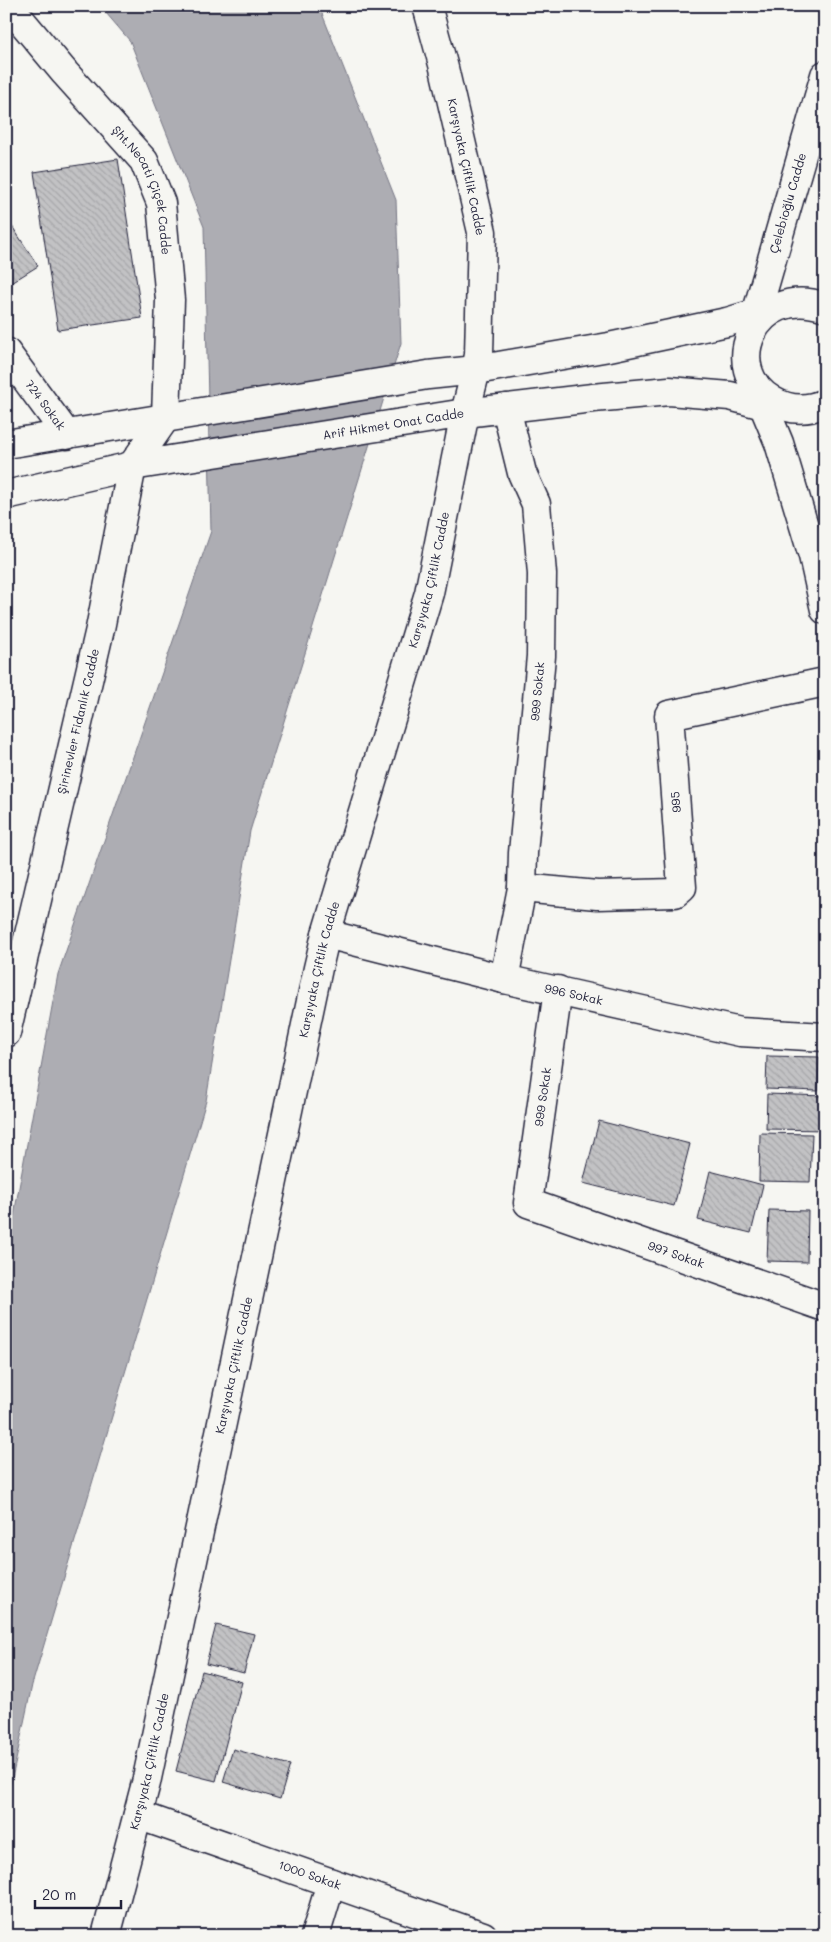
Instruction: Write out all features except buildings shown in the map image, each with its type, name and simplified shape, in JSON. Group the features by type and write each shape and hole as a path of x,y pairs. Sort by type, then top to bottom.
{"main road":[{"name":"Şht.Necati Çiçek Cadde","path":"9,6 65,73 144,161 161,203 170,300 166,417"},
{"name":"Karşıyaka Çiftlik Cadde","path":"106,1936 138,1815 326,934 429,593 465,413 476,370 479,345 482,232 444,68 427,6"},
{"name":"Çelebioğlu Cadde","path":"767,399 747,368 746,349 762,317 825,75"},
{"path":"6,444 428,375 476,370 609,347 727,322 762,317 793,302 811,302 825,307"},
{"name":"724 Sokak","path":"6,352 67,435"},
{"name":"Arif Hikmet Onat Cadde","path":"6,495 132,466 506,408 669,391 767,399 799,409 815,407 825,403"},
{"path":"767,399 813,556 825,610"},
{"name":"999 Sokak","path":"504,978 522,888 523,853 540,656 542,574 536,504 522,473 506,408"},
{"name":"Şirinevler Fidanlık Cadde","path":"6,1033 100,629 132,466 166,417"},
{"name":"995","path":"522,888 597,894 675,893 682,887 669,715 825,682"},
{"name":"996 Sokak","path":"326,934 504,978 740,1032 825,1036"},
{"name":"999 Sokak","path":"528,1203 558,990"},
{"name":"997 Sokak","path":"528,1203 825,1307"},
{"name":"1000 Sokak","path":"138,1815 483,1936"},
{"path":"315,1936 331,1883"}],"shaded area":[{"path":"100,6 319,6 396,200 401,343 250,831 206,1101 32,1685 6,1807 6,1259 58,974 211,531 204,227 130,41"}]}
